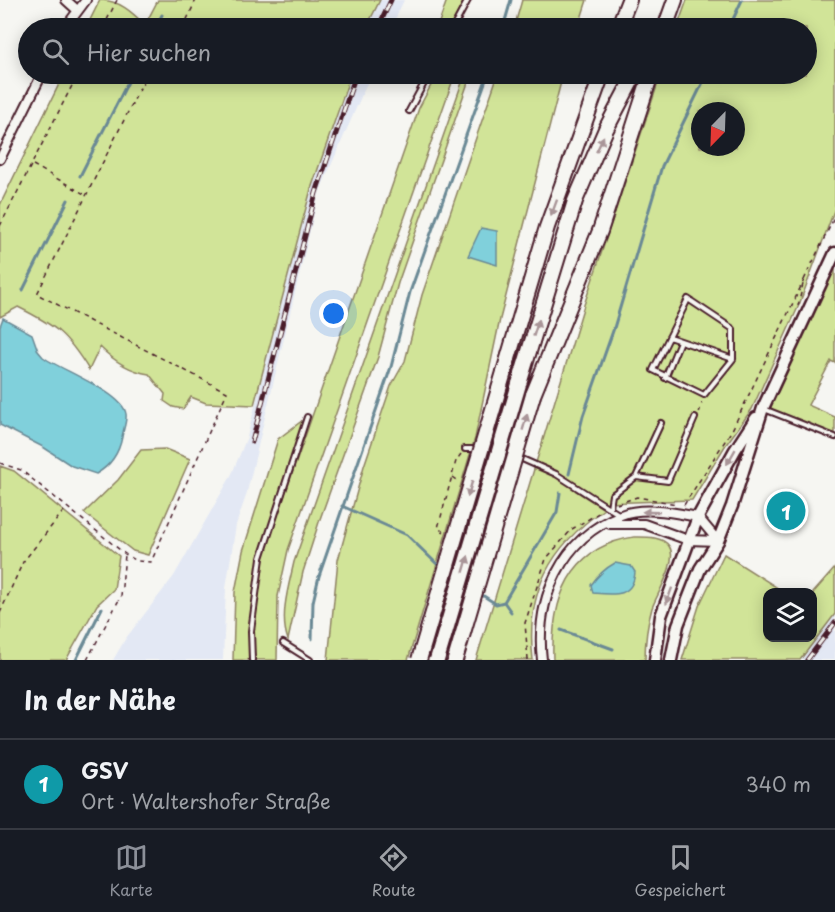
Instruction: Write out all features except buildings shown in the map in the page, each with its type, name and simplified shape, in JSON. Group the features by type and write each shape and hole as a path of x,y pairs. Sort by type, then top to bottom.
{"highway":[{"path":"622,18 629,0"},
{"path":"419,660 547,227 598,84"},
{"path":"437,660 575,201 606,129 630,84"},
{"path":"455,660 533,395 600,231 648,84"}],"main road":[{"path":"672,660 675,636 684,608 700,569 718,541 763,408 835,253"},
{"path":"654,660 661,616 688,540 735,450 763,408"}],"street":[{"path":"66,0 77,10"},
{"path":"72,18 86,0"},
{"path":"0,159 37,84"},
{"path":"542,660 540,638 545,603 560,564 579,539 621,515 645,511 698,517 718,541"},
{"path":"606,524 644,524 688,540 718,541"}],"lane":[{"path":"458,18 468,0"},
{"path":"409,111 424,84"},
{"path":"688,299 734,329 733,359 704,395 665,378 653,370 669,337 688,299"},
{"path":"669,337 733,359"},
{"path":"665,378 680,341"},
{"path":"763,408 835,437"},
{"path":"252,660 251,631 261,558 307,417"},
{"path":"636,477 668,481 695,418"},
{"path":"610,507 612,495 636,477 661,423"},
{"path":"465,449 487,448"},
{"path":"498,448 556,474 621,515"},
{"path":"444,660 465,601"},
{"path":"283,643 309,660"}],"path":[{"path":"108,18 117,0"},
{"path":"188,18 196,0"},
{"path":"0,226 73,84"},
{"path":"0,462 21,470 125,554 138,561 152,562 227,392 37,294 142,84"},
{"path":"31,165 87,196"},
{"path":"732,430 835,216"},
{"path":"799,305 804,280"},
{"path":"695,418 704,395"},
{"path":"0,613 23,562 67,508"},
{"path":"87,660 121,596 125,554"},
{"path":"528,660 525,623 534,590"}],"shaded area":[{"path":"380,0 404,0 396,18 371,18"},
{"path":"348,84 367,84 319,193 246,496 236,525 226,588 223,660 113,660 126,638 174,576 231,476 247,437 311,189"},
{"path":"835,614 835,660 800,660 814,642 817,642 817,638"}],"green space":[{"path":"100,0 119,4 138,18 91,18"},
{"path":"158,0 380,0 371,18 149,18"},
{"path":"447,0 464,0 455,18 441,18"},
{"path":"522,0 587,0 581,18 517,18"},
{"path":"687,0 835,0 835,208 799,305 752,409 725,446 692,500 604,503 577,488 576,491 604,509 569,539 545,573 533,613 533,660 476,660 584,305 658,84 817,84 817,18 681,18"},
{"path":"59,84 348,84 311,189 254,405 206,403 191,397 183,409 173,407 164,401 165,394 149,374 122,365 100,347 89,370 74,347 42,320 18,307 0,317 0,205"},
{"path":"432,84 451,84 288,550 278,596 277,660 255,660 253,629 265,552 419,108"},
{"path":"461,84 468,84 398,283 378,357 320,519 303,572 288,640 284,621 294,562"},
{"path":"495,84 560,84 500,319 475,438 408,660 328,660 338,560 364,466 391,386 405,361 422,295"},
{"path":"835,253 835,363 831,361 808,405 835,417 835,437 763,408"},
{"path":"307,417 277,507 261,566 252,628 252,660 233,660 235,592 243,551 278,439"},
{"path":"165,449 190,459 148,555 133,551 84,513 118,480 141,450"},
{"path":"0,466 14,471 119,556 114,589 97,605 66,660 0,660"},
{"path":"634,537 662,540 669,546 671,552 666,577 650,614 645,660 553,660 556,617 560,598 568,580 593,552 611,543"},
{"path":"724,554 778,588 763,588 763,642 814,642 800,660 682,660 699,606"},
{"path":"835,568 835,614 817,638 817,588"}],"water":[{"path":"481,228 497,231 497,265 468,256"},
{"path":"3,318 32,334 38,351 43,357 103,390 122,406 126,420 121,443 110,463 101,471 96,474 72,466 43,447 0,425 0,326"},
{"path":"615,563 631,566 635,572 631,587 615,594 593,593 591,585 604,570"}],"waterway":[{"path":"506,18 511,0"},
{"path":"734,18 742,0"},
{"path":"80,176 127,84"},
{"path":"312,639 313,602 319,576 391,367 410,292 484,84"},
{"path":"569,474 583,416 614,328 662,166 702,84"},
{"path":"23,290 68,200"},
{"path":"511,612 504,602 557,512 560,493"},
{"path":"342,506 407,535 441,568"},
{"path":"479,593 496,604 504,602"},
{"path":"76,660 102,608"},
{"path":"561,630 613,649"}],"railway":[{"path":"383,18 391,0"},
{"path":"252,442 316,193 353,84"},
{"path":"807,660 835,623"}],"place":[{"name":"GSV","path":"786,511"}]}
